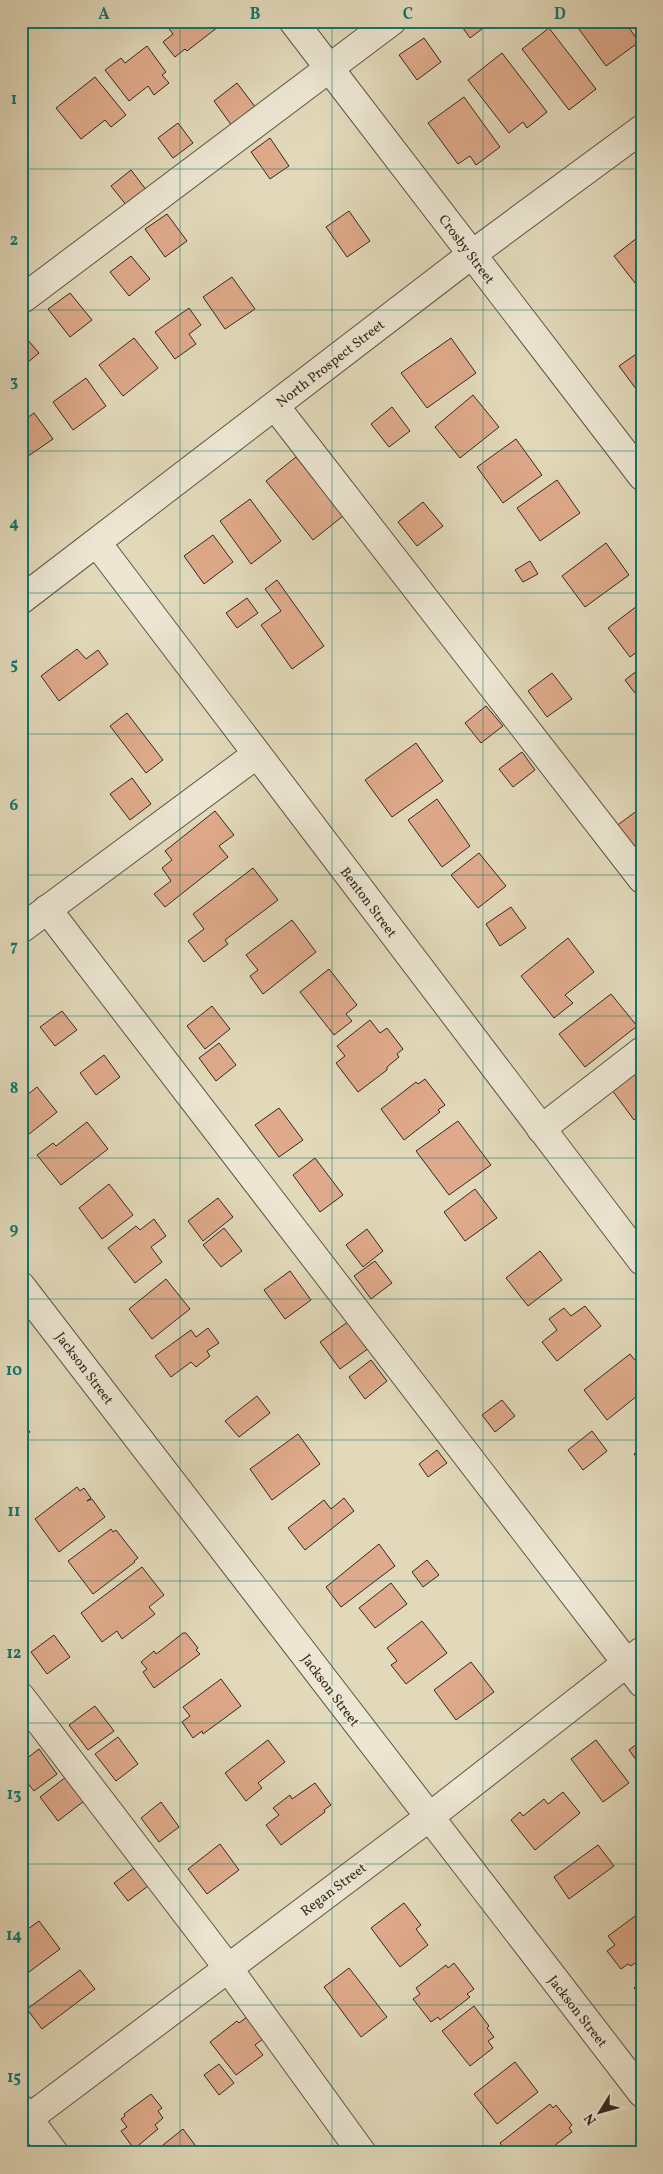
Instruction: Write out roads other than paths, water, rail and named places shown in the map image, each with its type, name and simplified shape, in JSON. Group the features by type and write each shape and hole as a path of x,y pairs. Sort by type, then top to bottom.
{"street":[{"name":"Crosby Street","path":"293,21 642,476"},
{"path":"21,300 392,21"},
{"name":"North Prospect Street","path":"21,600 471,254 642,129"},
{"path":"275,406 642,878"},
{"name":"Benton Street","path":"97,543 642,1261"},
{"path":"21,928 257,754"},
{"path":"47,909 637,1666"},
{"path":"541,1129 642,1051"},
{"name":"Jackson Street","path":"21,1286 428,1818 642,2093"},
{"name":"Regan Street","path":"24,2117 637,1666"},
{"path":"21,1698 228,1968 362,2153"},
{"path":"24,2117 54,2153"}]}
